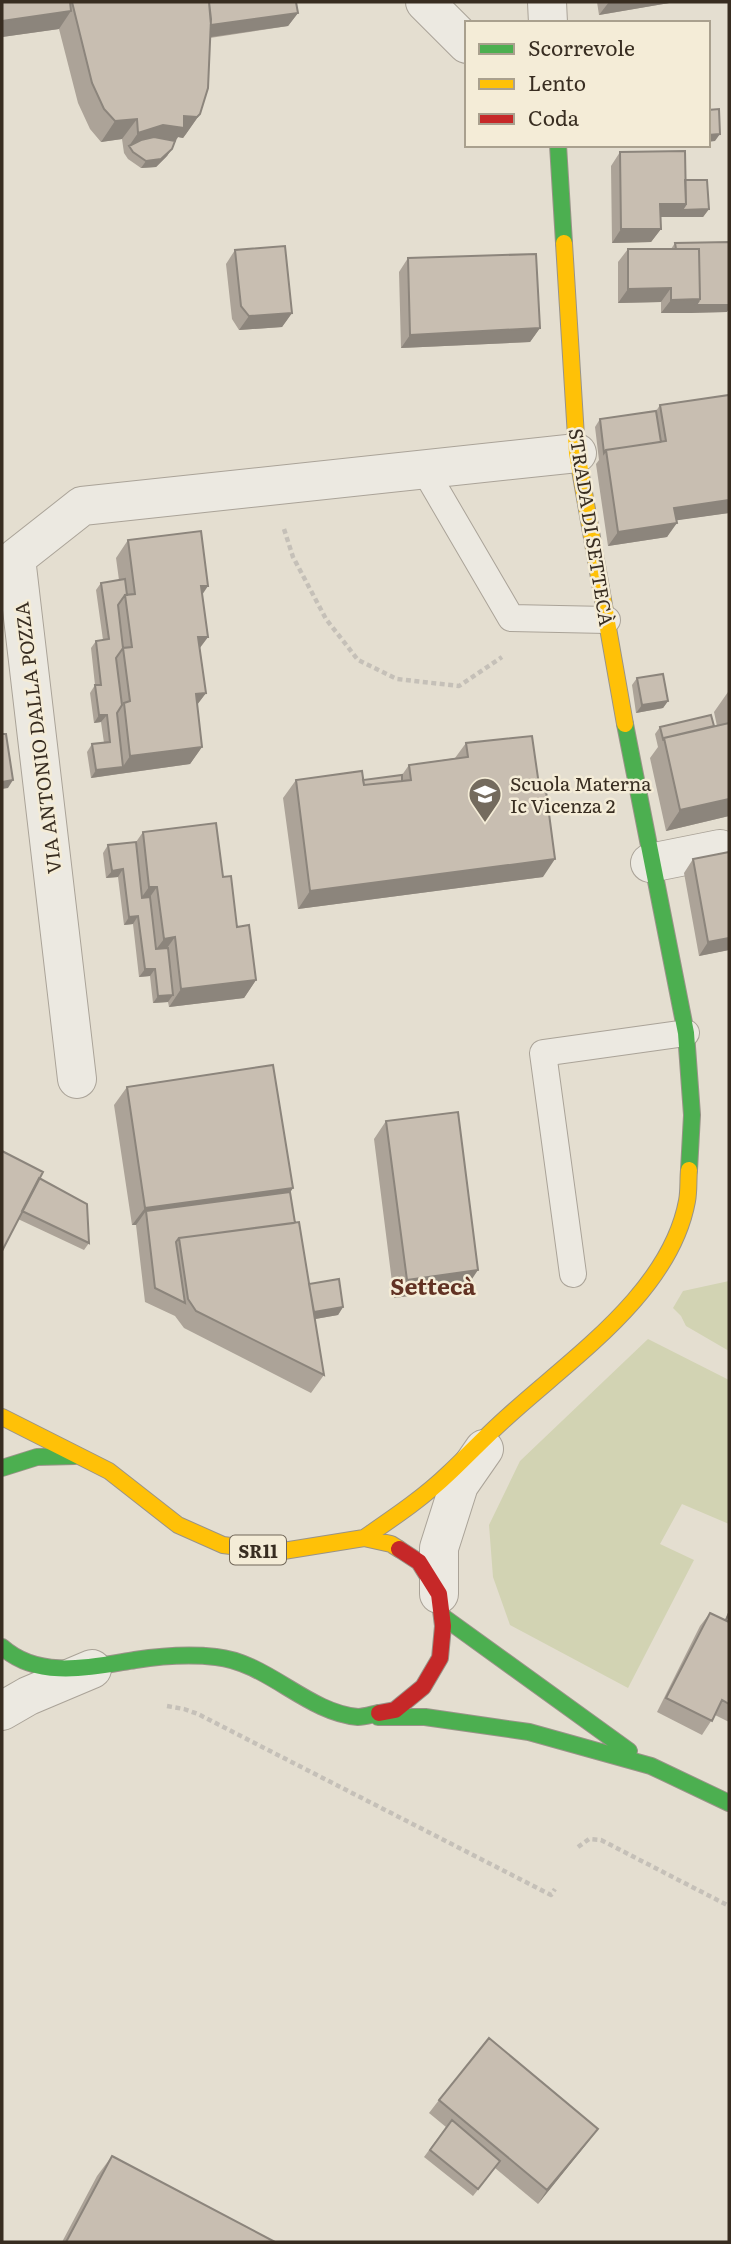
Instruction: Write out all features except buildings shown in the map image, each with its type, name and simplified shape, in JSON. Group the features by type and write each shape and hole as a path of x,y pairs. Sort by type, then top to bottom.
{"main road":[{"name":"STRADA DI SETTECÀ","path":"364,1538 447,1475 505,1418 620,1318 660,1265 678,1232 687,1201 692,1115 686,1033 650,863 577,453 558,147"},
{"path":"2,1417 78,1456"},
{"name":"SR11","path":"2,1468 21,1459 51,1455 78,1456 109,1471 178,1525 223,1545 277,1552 364,1538 391,1544 419,1562 440,1605"},
{"path":"359,1717 395,1710 423,1687 440,1658 440,1605"},
{"path":"440,1605 651,1766"},
{"path":"2,1647 13,1658 48,1668 92,1669 137,1660 192,1655 219,1657 243,1663 323,1707 359,1717 425,1717 529,1732 651,1766 729,1803"}],"street":[{"path":"425,2 465,42"},
{"path":"547,2 548,21"},
{"name":"VIA ANTONIO DALLA POZZA","path":"77,1079 16,558 82,506 577,453"},
{"path":"650,863 720,849"},
{"path":"440,1605 439,1548 459,1485 505,1418"},
{"path":"2,1711 28,1696 92,1669"}],"lane":[{"path":"424,469 511,618 607,620"},
{"path":"573,1274 543,1053 686,1033"}],"path":[{"path":"274,485 279,514 293,557 326,619 358,660 397,679 459,686 510,652 511,618"},
{"path":"158,1706 184,1709 198,1714 551,1895 555,1889"},
{"path":"578,1847 589,1839 601,1840 729,1906"}],"green space":[{"path":"729,1281 729,1351 686,1326 673,1308 683,1291"},
{"path":"648,1339 729,1380 729,1524 682,1504 660,1544 694,1560 628,1688 510,1625 493,1577 489,1525 520,1461"}],"traffic: fast":[{"path":"558,147 564,243"},
{"path":"625,724 686,1033 692,1115 689,1170"},
{"path":"2,1468 37,1457 75,1456"},
{"path":"442,1616 629,1751"},
{"path":"2,1647 32,1664 66,1668 165,1657 216,1657 253,1668 322,1707 358,1717 379,1713"},
{"path":"378,1717 425,1717 529,1732 651,1766 729,1803"}],"traffic: slow":[{"path":"564,243 577,453 625,724"},
{"path":"364,1538 439,1482 506,1418 587,1348 639,1295 661,1265 677,1234 687,1201 689,1170"},
{"path":"2,1417 109,1471 178,1525 223,1545 277,1552 364,1538 391,1544 399,1549"}],"traffic: jam":[{"path":"379,1713 395,1710 423,1687 440,1658 443,1626 439,1594 419,1562 399,1549"}],"place":[{"name":"Scuola Materna Ic Vicenza 2","path":"485,824"}],"district":[{"name":"Settecà","path":"433,1285"}]}
